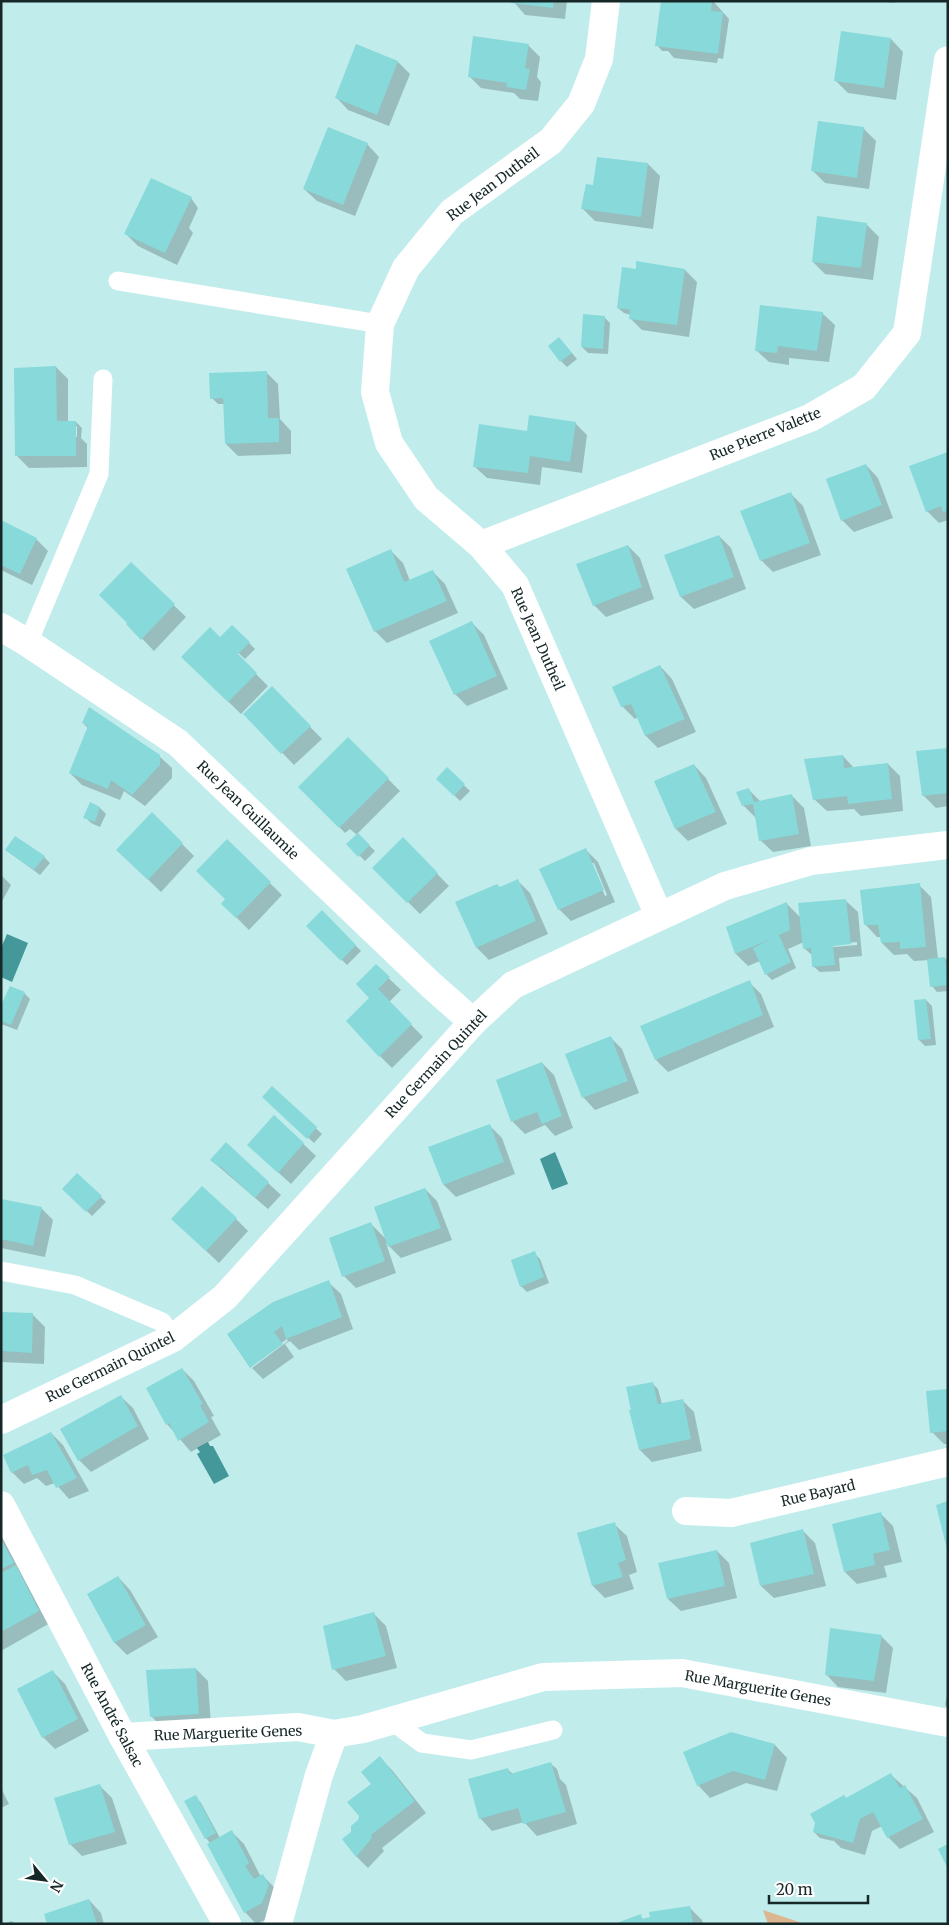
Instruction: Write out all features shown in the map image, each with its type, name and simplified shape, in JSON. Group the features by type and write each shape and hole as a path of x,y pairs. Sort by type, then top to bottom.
{"street":[{"name":"Rue Jean Dutheil","path":"606,1 599,59 581,104 551,141 452,212 406,268 380,324 375,392 389,443 426,498 481,545 515,585 659,916"},
{"name":"Rue Pierre Valette","path":"481,545 810,418 864,387 907,333 948,60"},
{"name":"Rue Jean Guillaumie","path":"1,627 178,743 431,985 473,1022"},
{"name":"Rue Germain Quintel","path":"1,1420 173,1338 225,1297 473,1022 513,985 725,886 811,861 948,845"},
{"name":"Rue Bayard","path":"686,1511 731,1514 948,1462"},
{"name":"Rue André Salsac","path":"1,1505 123,1737 227,1924"},
{"name":"Rue Marguerite Genes","path":"123,1737 298,1728 334,1734 363,1729 543,1677 682,1673 948,1723"},
{"path":"278,1924 320,1775 334,1734"}],"lane":[{"path":"118,281 380,324"},
{"path":"28,643 99,474 103,379"},
{"path":"1,1271 75,1285 162,1322 173,1338"},
{"path":"392,1720 422,1743 471,1750 553,1730"}],"shaded area":[{"path":"763,1910 805,1924 768,1924"}],"water":[{"path":"7,934 28,943 12,982 1,977 1,948"},
{"path":"555,1152 568,1184 552,1190 540,1159"},
{"path":"208,1442 210,1446 213,1446 229,1476 214,1484 197,1454 200,1452 197,1448"}],"building":[{"path":"511,1 554,1 553,8 511,3"},
{"path":"661,1 712,1 711,11 723,12 718,54 655,46"},
{"path":"841,31 891,38 884,88 834,81"},
{"path":"473,36 529,44 525,68 530,69 526,90 506,87 507,83 468,77"},
{"path":"356,44 398,61 377,115 335,98"},
{"path":"818,121 864,127 857,178 811,171"},
{"path":"328,127 368,143 343,205 303,189"},
{"path":"597,157 648,163 641,217 581,209 586,184 593,185"},
{"path":"151,178 192,197 165,253 124,234"},
{"path":"817,216 867,223 861,268 812,262"},
{"path":"636,261 685,269 677,325 629,319 630,310 617,308 622,267 636,269"},
{"path":"760,305 823,312 817,351 778,346 777,353 755,351"},
{"path":"583,314 605,316 603,349 581,347"},
{"path":"559,337 572,353 560,362 548,346"},
{"path":"56,366 57,421 76,421 76,456 15,456 14,368"},
{"path":"267,371 268,418 279,418 279,442 225,444 223,398 210,399 209,373"},
{"path":"529,415 576,422 570,462 530,456 528,473 473,467 479,424 527,431"},
{"path":"948,452 948,511 943,512 941,506 926,512 909,466"},
{"path":"866,464 882,505 841,521 826,479"},
{"path":"791,492 810,543 760,561 740,511"},
{"path":"1,520 37,538 20,574 1,565"},
{"path":"719,535 734,577 680,597 664,555"},
{"path":"628,545 642,587 593,606 576,564"},
{"path":"391,549 404,582 433,570 447,601 374,632 346,569"},
{"path":"131,562 175,604 141,640 99,595"},
{"path":"472,621 497,676 454,695 429,641"},
{"path":"232,625 250,642 238,654 257,673 228,702 181,657 210,627 220,637"},
{"path":"660,665 685,719 645,736 631,704 621,707 612,687"},
{"path":"272,686 311,726 281,754 243,714"},
{"path":"89,707 160,755 160,765 132,795 111,780 108,789 69,773 88,726 82,723"},
{"path":"348,737 389,778 339,828 298,787"},
{"path":"948,748 948,793 922,796 916,751"},
{"path":"843,755 844,768 888,763 892,799 848,804 847,796 813,800 804,759"},
{"path":"694,764 716,812 675,829 654,781"},
{"path":"447,767 465,784 454,796 436,779"},
{"path":"749,788 754,802 792,794 799,834 759,841 753,804 742,806 736,792"},
{"path":"90,802 100,807 95,822 83,818"},
{"path":"152,812 183,843 148,880 116,850"},
{"path":"358,833 370,845 358,857 346,844"},
{"path":"15,836 45,856 34,870 5,850"},
{"path":"403,837 438,873 407,903 372,868"},
{"path":"227,839 271,882 236,918 221,904 225,899 196,871"},
{"path":"586,848 604,890 558,910 539,869"},
{"path":"518,879 536,921 476,948 455,902 497,884 500,887"},
{"path":"920,883 926,947 900,949 900,942 881,943 878,925 864,925 860,890"},
{"path":"846,899 851,944 833,946 835,965 812,967 811,948 803,949 798,903"},
{"path":"787,902 790,930 779,935 791,962 765,975 753,948 773,938 735,954 726,927"},
{"path":"322,910 356,945 341,961 306,926"},
{"path":"945,957 948,985 930,987 927,959"},
{"path":"376,964 390,977 378,989 412,1024 379,1057 346,1021 369,998 356,984"},
{"path":"750,980 763,1015 655,1060 640,1026"},
{"path":"10,986 25,992 11,1025 1,1021 1,1005"},
{"path":"926,999 931,1039 918,1040 914,1000"},
{"path":"611,1036 628,1081 582,1098 565,1054"},
{"path":"542,1062 562,1116 542,1124 537,1112 511,1122 496,1080"},
{"path":"272,1086 317,1127 307,1139 262,1097"},
{"path":"274,1115 304,1143 278,1173 247,1145"},
{"path":"490,1124 504,1162 443,1185 428,1147"},
{"path":"226,1142 269,1182 255,1198 220,1166 210,1160"},
{"path":"77,1173 102,1196 86,1212 62,1189"},
{"path":"202,1186 237,1218 206,1251 171,1219"},
{"path":"425,1188 441,1228 388,1247 374,1207"},
{"path":"1,1199 42,1207 33,1246 1,1239"},
{"path":"371,1222 385,1261 342,1277 329,1238"},
{"path":"535,1251 544,1277 520,1287 511,1260"},
{"path":"329,1280 342,1317 286,1339 282,1326 274,1332 283,1344 250,1368 227,1334 273,1302"},
{"path":"1,1312 33,1313 32,1353 1,1351"},
{"path":"182,1368 203,1404 200,1405 209,1422 178,1441 169,1423 166,1425 146,1388"},
{"path":"653,1382 658,1404 683,1399 691,1439 639,1450 629,1410 631,1410 626,1387"},
{"path":"948,1389 948,1431 930,1433 926,1391"},
{"path":"121,1395 138,1426 78,1461 60,1429"},
{"path":"51,1432 77,1478 56,1488 47,1470 32,1475 28,1465 11,1473 3,1455"},
{"path":"948,1501 948,1549 947,1549 936,1505"},
{"path":"881,1512 890,1550 873,1554 875,1565 844,1572 832,1524"},
{"path":"615,1522 626,1560 618,1563 623,1577 592,1586 577,1533"},
{"path":"803,1529 814,1574 760,1586 750,1543"},
{"path":"1,1539 14,1563 1,1569"},
{"path":"717,1550 725,1586 667,1599 658,1563"},
{"path":"16,1565 39,1611 1,1632 1,1573"},
{"path":"118,1576 146,1625 114,1643 87,1594"},
{"path":"374,1612 386,1656 332,1670 323,1626"},
{"path":"830,1628 882,1635 874,1681 825,1675"},
{"path":"196,1668 199,1714 150,1717 146,1670"},
{"path":"53,1670 78,1719 42,1738 17,1689"},
{"path":"731,1732 775,1744 765,1780 733,1771 697,1786 683,1752"},
{"path":"380,1756 415,1801 371,1835 372,1838 356,1857 342,1839 351,1832 351,1826 358,1820 359,1816 347,1802 371,1784 361,1772"},
{"path":"551,1762 566,1812 523,1824 518,1808 479,1819 468,1779 508,1768 510,1774"},
{"path":"891,1773 900,1788 905,1785 923,1819 887,1838 873,1812 860,1819 853,1843 813,1832 815,1823 810,1814 844,1795 846,1798"},
{"path":"100,1784 115,1832 69,1845 54,1798"},
{"path":"196,1795 216,1833 205,1839 184,1801"},
{"path":"232,1830 249,1863 245,1866 254,1879 263,1874 269,1885 262,1903 244,1913 207,1844"},
{"path":"948,1844 948,1869 938,1849"},
{"path":"89,1899 97,1924 47,1924 44,1914"},
{"path":"690,1906 693,1924 614,1924 641,1914 642,1919 650,1917 649,1912"}]}
